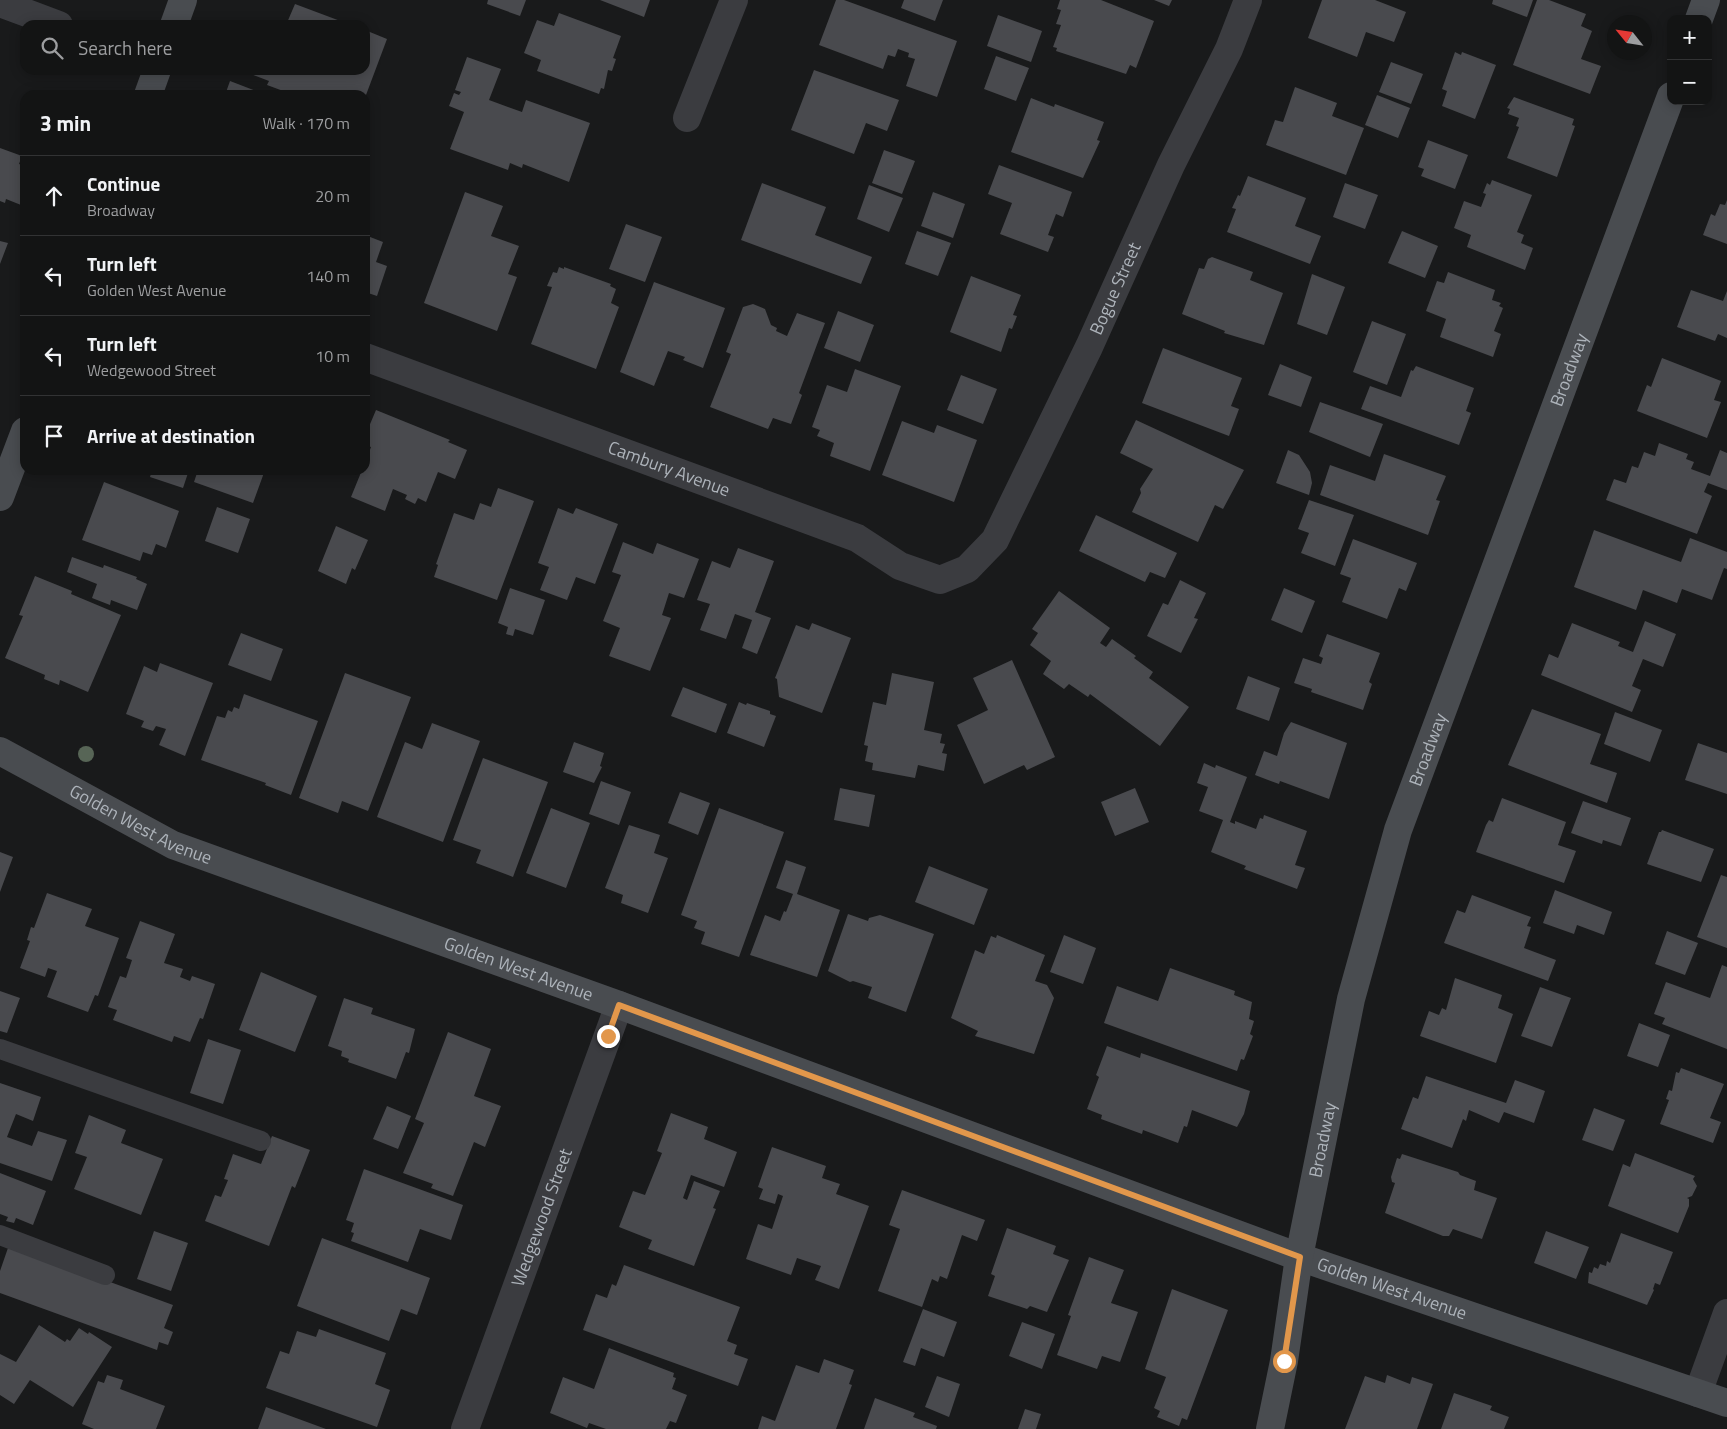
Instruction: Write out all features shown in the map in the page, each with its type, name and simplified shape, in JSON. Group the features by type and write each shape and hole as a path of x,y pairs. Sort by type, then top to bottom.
{"street":[{"path":"176,20 183,0"},
{"path":"687,118 734,0"},
{"name":"Bogue Street","path":"967,568 995,540 1089,347 1171,164 1229,49 1248,0"},
{"path":"1700,15 1706,0"},
{"path":"0,3 46,20"},
{"path":"150,90 155,75"},
{"name":"Broadway","path":"1270,1429 1290,1324 1300,1257 1351,1000 1398,830 1668,105"},
{"name":"Cambury Avenue","path":"370,359 857,538 900,566 940,580 967,568"},
{"path":"0,498 20,444"},
{"name":"Golden West Avenue","path":"0,750 173,846 619,1005 1300,1257 1727,1403"},
{"name":"Wedgewood Street","path":"465,1429 619,1005"},
{"path":"1698,1392 1727,1313"}],"lane":[{"path":"0,1049 261,1141"},
{"path":"0,1235 105,1275"}],"building":[{"path":"488,0 526,0 520,16 487,4"},
{"path":"600,0 650,0 644,17"},
{"path":"836,0 844,0 957,41 937,97 906,86 915,59 908,57 909,53 898,49 895,57 888,55 883,69 819,45"},
{"path":"904,0 943,0 935,21 901,8"},
{"path":"1060,0 1101,0 1154,21 1136,68 1130,65 1126,74 1056,51 1057,48 1053,47 1061,25 1056,24 1061,10 1057,9"},
{"path":"1154,0 1172,0 1169,6"},
{"path":"1322,0 1375,0 1406,12 1394,42 1366,32 1357,57 1308,38"},
{"path":"1493,0 1533,0 1527,17 1492,4"},
{"path":"1537,0 1549,0 1586,14 1581,26 1592,31 1581,59 1601,66 1590,94 1513,65"},
{"path":"295,4 338,20 288,20"},
{"path":"559,13 621,36 613,58 616,59 612,71 608,70 604,89 601,88 599,94 537,71 541,60 524,53 537,20 554,26"},
{"path":"998,15 1042,31 1031,62 987,46"},
{"path":"370,32 387,39 368,90 280,90 267,85 269,81 253,75 370,75"},
{"path":"1455,52 1461,55 1462,52 1496,65 1475,119 1442,106 1447,91 1442,89"},
{"path":"996,56 1029,68 1016,101 984,89"},
{"path":"467,57 501,69 489,100 522,112 526,100 590,123 569,182 523,164 522,168 510,163 508,170 450,149 464,112 449,106 454,93 459,95 461,92 455,90"},
{"path":"1391,62 1423,74 1411,104 1379,92"},
{"path":"814,70 899,100 887,131 866,123 854,154 791,130"},
{"path":"230,81 253,90 227,90"},
{"path":"1295,87 1337,103 1332,116 1364,128 1346,175 1266,145 1275,120 1283,122"},
{"path":"1377,95 1410,108 1398,138 1365,125"},
{"path":"1514,97 1574,119 1572,125 1575,126 1557,177 1507,158 1519,127 1516,126 1519,118 1508,114 1510,109 1507,108"},
{"path":"1031,98 1054,107 1055,104 1104,122 1097,140 1100,141 1083,178 1011,152"},
{"path":"1428,140 1468,155 1455,189 1421,176 1424,169 1418,167"},
{"path":"0,148 20,155 20,205 6,199 5,203 0,201"},
{"path":"884,150 915,161 902,194 872,183"},
{"path":"999,165 1072,192 1063,217 1056,214 1048,235 1054,237 1048,252 1000,234 1012,203 988,194"},
{"path":"1248,176 1306,198 1295,226 1321,236 1310,264 1227,232 1236,209 1232,208 1238,195 1240,196"},
{"path":"1492,180 1532,195 1517,232 1524,235 1521,243 1533,248 1525,270 1467,247 1471,235 1454,228 1464,201 1481,207 1486,194 1483,193 1487,183 1490,185"},
{"path":"762,183 826,207 815,235 872,257 861,284 741,240"},
{"path":"1345,183 1378,195 1365,229 1333,217"},
{"path":"869,185 903,198 889,232 857,219"},
{"path":"465,192 503,206 491,236 519,246 508,274 517,277 497,331 424,303"},
{"path":"933,192 965,204 953,238 921,226"},
{"path":"1727,200 1727,244 1703,235 1711,214 1715,216 1720,204 1725,205"},
{"path":"626,224 662,237 645,282 609,269"},
{"path":"917,231 951,243 938,276 905,264"},
{"path":"1402,231 1438,246 1425,278 1388,263"},
{"path":"370,237 383,242 376,262 387,266 377,296 370,294"},
{"path":"0,241 8,243 0,264"},
{"path":"1212,257 1253,272 1250,280 1283,293 1264,345 1224,333 1225,331 1182,314 1199,268 1204,269 1208,259"},
{"path":"559,267 564,269 564,267 611,284 610,286 616,289 611,303 619,307 596,369 531,344 552,287 547,286 553,272 557,273"},
{"path":"1448,272 1495,290 1492,300 1501,303 1499,306 1503,308 1494,331 1501,334 1493,357 1440,337 1446,319 1426,311 1437,281 1444,283"},
{"path":"1312,274 1345,287 1327,335 1297,324"},
{"path":"971,276 1021,295 1013,315 1017,316 1012,329 1009,328 1001,352 950,332"},
{"path":"654,282 725,308 703,368 683,360 685,357 668,351 654,386 620,372"},
{"path":"1691,290 1723,301 1727,291 1727,338 1718,334 1715,341 1677,327"},
{"path":"753,304 765,309 771,325 777,328 776,331 787,336 797,313 825,323 799,393 802,395 791,424 773,418 768,429 710,407 731,354 726,352 743,307"},
{"path":"838,311 874,325 860,362 824,348"},
{"path":"1372,321 1406,334 1387,385 1353,372"},
{"path":"1163,348 1242,378 1231,406 1239,409 1229,436 1142,403"},
{"path":"1662,358 1721,381 1714,400 1721,402 1707,438 1637,411 1647,385 1651,387"},
{"path":"1280,364 1312,377 1301,407 1268,395"},
{"path":"1416,366 1474,388 1466,411 1471,413 1459,445 1361,409 1370,386 1401,397 1411,370 1413,371"},
{"path":"855,369 901,386 870,471 830,456 834,443 817,436 820,430 812,427 827,385 847,392"},
{"path":"961,375 997,389 983,424 947,410"},
{"path":"1320,402 1383,424 1370,457 1309,432"},
{"path":"376,410 450,440 448,442 467,450 455,479 438,472 426,502 418,498 415,504 405,499 407,495 393,489 385,511 351,497 360,475 370,475 370,424"},
{"path":"1136,420 1244,470 1223,509 1215,505 1198,542 1132,512 1141,493 1140,489 1153,469 1120,453"},
{"path":"902,421 934,433 937,425 977,440 954,502 882,475"},
{"path":"1659,443 1688,454 1686,459 1694,462 1691,469 1710,476 1720,450 1727,453 1727,490 1708,483 1704,492 1712,496 1697,534 1606,500 1614,479 1626,483 1632,466 1638,468 1644,452 1655,456"},
{"path":"1288,450 1299,455 1310,472 1312,483 1309,495 1276,483"},
{"path":"1384,454 1446,476 1436,500 1440,501 1428,535 1320,495 1330,465 1375,481"},
{"path":"151,475 187,475 183,488 150,477"},
{"path":"196,475 263,475 253,503 194,482"},
{"path":"104,482 179,511 166,548 156,544 152,555 143,552 140,561 82,540"},
{"path":"498,488 534,501 497,600 434,577 438,565 436,564 454,513 474,520 480,503 491,507"},
{"path":"1309,500 1354,515 1335,566 1301,553 1309,533 1298,529"},
{"path":"217,507 250,519 238,553 205,541"},
{"path":"558,508 573,514 576,508 618,524 595,584 576,577 567,600 540,590 549,567 538,563"},
{"path":"1096,515 1177,553 1165,578 1150,572 1145,582 1079,551"},
{"path":"336,526 368,540 355,570 352,568 346,584 318,571"},
{"path":"1594,530 1681,562 1690,538 1727,552 1727,569 1724,568 1712,600 1682,589 1677,603 1643,590 1636,610 1574,587"},
{"path":"1353,539 1417,563 1406,591 1399,588 1387,619 1342,602 1351,578 1340,574"},
{"path":"623,542 653,554 657,543 699,559 684,598 669,593 662,615 671,618 650,671 609,656 620,628 603,621 621,575 612,572"},
{"path":"738,548 774,561 755,612 771,618 757,654 742,648 752,620 735,614 726,639 700,630 710,604 697,600 712,561 730,568"},
{"path":"72,557 103,568 104,565 137,577 136,579 147,584 137,610 111,600 110,605 92,598 97,584 67,572"},
{"path":"35,576 72,591 71,594 121,615 88,692 60,680 59,685 44,679 45,675 5,658 23,616 19,615"},
{"path":"1180,580 1206,593 1194,618 1198,619 1181,653 1147,636 1163,603 1168,605"},
{"path":"510,588 545,600 533,635 515,629 513,636 506,634 508,627 498,623"},
{"path":"1284,588 1315,601 1302,633 1271,620"},
{"path":"1059,591 1110,628 1100,643 1106,647 1112,639 1136,656 1134,658 1153,672 1149,678 1189,707 1160,746 1090,694 1088,697 1069,684 1064,689 1043,674 1051,661 1030,645 1038,633 1032,629"},
{"path":"1645,621 1676,634 1663,667 1643,659 1632,686 1641,690 1632,712 1541,675 1549,654 1558,658 1572,623 1620,642 1618,646 1633,652"},
{"path":"812,623 851,638 822,713 779,697 777,679 775,678 796,625 809,630"},
{"path":"241,633 283,649 271,681 228,665"},
{"path":"1327,634 1380,653 1369,682 1372,684 1363,710 1311,692 1312,689 1294,683 1303,658 1321,664 1323,658 1319,656"},
{"path":"1012,660 1055,757 1027,770 1024,765 984,784 957,725 988,710 973,678"},
{"path":"160,663 213,683 185,756 159,745 166,729 156,726 153,731 141,727 144,721 126,714 144,666 157,672"},
{"path":"345,673 411,697 368,811 342,801 338,813 299,798"},
{"path":"892,673 934,682 924,730 942,734 940,743 945,744 942,753 947,754 944,771 918,765 915,778 872,770 873,763 865,761 868,746 864,745 873,702 886,705"},
{"path":"1248,676 1280,688 1269,721 1236,709"},
{"path":"683,687 727,704 716,733 671,716"},
{"path":"244,694 318,721 291,795 265,785 266,783 201,760 217,716 225,718 228,710 232,712 234,707 239,709"},
{"path":"739,702 770,711 770,714 776,716 764,747 727,733"},
{"path":"1532,709 1601,734 1590,764 1617,773 1607,803 1508,765"},
{"path":"1615,712 1662,730 1650,762 1604,744"},
{"path":"1291,722 1347,743 1329,799 1280,781 1279,784 1255,775 1264,751 1277,756 1284,733"},
{"path":"432,723 480,741 443,842 377,817 405,742 422,749"},
{"path":"574,742 604,753 600,766 602,767 594,783 563,772"},
{"path":"1698,743 1727,753 1727,794 1685,780"},
{"path":"483,758 548,782 513,877 476,863 481,850 453,840"},
{"path":"1204,763 1215,768 1216,765 1247,777 1230,822 1235,824 1235,821 1256,829 1260,818 1263,819 1264,815 1307,831 1295,865 1305,868 1297,889 1244,869 1246,866 1211,852 1223,820 1199,811 1208,787 1197,783"},
{"path":"601,781 631,792 619,825 589,814"},
{"path":"840,788 875,795 869,827 834,820"},
{"path":"1135,788 1149,822 1115,836 1101,802"},
{"path":"680,792 710,803 698,835 668,823"},
{"path":"1502,798 1566,822 1558,845 1576,851 1564,883 1476,852 1486,825 1489,820 1493,822"},
{"path":"1583,801 1631,818 1621,846 1603,840 1602,844 1571,833"},
{"path":"551,808 590,823 566,888 526,873"},
{"path":"719,808 784,832 739,957 701,944 705,932 694,928 697,921 681,915"},
{"path":"629,825 660,835 654,853 668,858 648,913 621,903 623,895 605,888"},
{"path":"1662,830 1714,849 1701,882 1647,864 1659,832"},
{"path":"0,852 13,857 0,892"},
{"path":"786,860 806,867 797,894 840,910 817,977 750,955 765,915 780,921 784,911 786,912 793,894 776,888"},
{"path":"929,866 988,889 974,925 915,902"},
{"path":"1721,875 1727,877 1727,948 1697,937"},
{"path":"1555,890 1612,912 1604,935 1577,925 1574,934 1543,923"},
{"path":"47,893 92,909 85,926 119,938 98,996 95,995 88,1012 47,997 57,971 48,968 45,977 20,968 30,941 27,940 31,927 34,928"},
{"path":"1472,895 1531,917 1527,926 1531,927 1524,948 1556,960 1548,981 1444,943 1457,910 1465,913"},
{"path":"848,914 868,921 869,918 880,915 934,934 906,1012 868,998 872,987 853,981 850,982 828,971"},
{"path":"140,921 175,934 164,963 183,969 180,977 190,981 192,976 215,984 203,1019 200,1018 190,1042 174,1036 172,1042 113,1020 117,1010 108,1007 120,976 126,978 132,960 126,958"},
{"path":"1667,931 1698,943 1685,975 1655,964"},
{"path":"997,935 1045,955 1035,981 1047,985 1054,998 1034,1054 975,1036 978,1031 951,1018 975,950 984,954 991,936 996,938"},
{"path":"1064,935 1096,948 1083,984 1050,972"},
{"path":"1722,965 1727,967 1727,1049 1662,1024 1665,1018 1654,1014 1666,982 1710,998"},
{"path":"1170,968 1235,991 1234,995 1252,1002 1249,1019 1254,1021 1250,1034 1253,1036 1244,1060 1241,1059 1237,1071 1104,1023 1117,986 1158,1001"},
{"path":"261,972 317,996 295,1052 239,1030"},
{"path":"1455,978 1502,995 1498,1008 1513,1014 1496,1063 1420,1036 1429,1011 1439,1015 1442,1008 1446,1010"},
{"path":"1540,987 1571,998 1552,1047 1521,1036"},
{"path":"0,991 20,998 7,1033 0,1031"},
{"path":"344,998 373,1008 371,1014 415,1029 409,1053 406,1052 396,1079 348,1062 349,1059 341,1056 342,1051 328,1046"},
{"path":"1639,1023 1670,1035 1658,1067 1627,1056"},
{"path":"448,1032 491,1049 474,1096 501,1106 485,1147 474,1142 453,1196 431,1188 433,1184 403,1173 424,1123 415,1119"},
{"path":"208,1039 241,1050 223,1104 190,1093"},
{"path":"1107,1046 1140,1058 1141,1053 1250,1091 1244,1114 1237,1127 1192,1110 1187,1127 1184,1126 1178,1143 1143,1130 1142,1134 1101,1119 1102,1115 1087,1109 1099,1077 1096,1075"},
{"path":"1681,1068 1724,1084 1710,1118 1721,1122 1713,1143 1660,1124 1669,1100 1666,1099 1669,1090 1672,1091 1676,1072 1679,1073"},
{"path":"1426,1076 1506,1103 1515,1080 1545,1091 1534,1123 1504,1112 1499,1123 1469,1110 1466,1121 1463,1119 1452,1148 1401,1129 1413,1097 1418,1099"},
{"path":"0,1083 41,1097 33,1121 16,1114 7,1137 32,1146 38,1131 67,1140 52,1181 0,1163"},
{"path":"387,1106 411,1116 398,1149 373,1139"},
{"path":"1594,1108 1625,1120 1613,1151 1582,1140"},
{"path":"671,1113 708,1127 704,1139 737,1152 724,1187 691,1175 683,1198 687,1200 694,1181 720,1191 713,1208 716,1209 694,1266 648,1249 652,1240 619,1227 633,1191 645,1195 662,1153 657,1151"},
{"path":"89,1115 126,1130 121,1143 163,1159 141,1215 74,1189 87,1157 75,1153"},
{"path":"272,1136 310,1150 295,1188 292,1186 269,1246 205,1221 215,1195 221,1197 228,1180 224,1179 233,1154 261,1164"},
{"path":"772,1147 826,1166 822,1178 840,1184 836,1194 869,1206 839,1289 815,1280 821,1266 797,1258 791,1275 746,1259 758,1224 772,1229 783,1196 778,1194 775,1204 759,1199 763,1189 758,1187"},
{"path":"1635,1153 1695,1176 1693,1179 1697,1186 1692,1196 1687,1198 1689,1199 1689,1206 1678,1233 1608,1206 1623,1164 1630,1167"},
{"path":"1402,1154 1458,1172 1460,1175 1476,1181 1474,1190 1497,1198 1482,1239 1453,1229 1449,1236 1443,1236 1385,1213 1395,1183 1392,1182 1391,1177 1397,1158 1400,1159"},
{"path":"364,1169 463,1205 451,1240 420,1229 408,1262 351,1241 354,1233 351,1232 354,1223 346,1220"},
{"path":"0,1173 46,1191 33,1225 16,1218 14,1223 6,1221 8,1217 0,1214"},
{"path":"902,1190 985,1220 977,1241 962,1235 947,1279 940,1276 938,1282 932,1279 922,1307 878,1291 900,1229 889,1225"},
{"path":"1007,1228 1056,1246 1053,1254 1069,1260 1047,1312 1030,1306 1027,1309 988,1296 995,1276 991,1274"},
{"path":"154,1231 188,1243 171,1291 137,1279"},
{"path":"1546,1231 1589,1247 1576,1279 1534,1263"},
{"path":"1621,1233 1673,1252 1660,1285 1655,1283 1647,1305 1588,1283 1589,1272 1592,1273 1594,1267 1598,1269 1600,1264 1606,1266 1607,1261 1610,1263"},
{"path":"322,1238 430,1278 417,1315 401,1309 389,1341 297,1306"},
{"path":"9,1245 173,1305 164,1328 173,1332 168,1345 159,1342 157,1350 0,1293 0,1271"},
{"path":"1089,1257 1124,1270 1111,1303 1138,1312 1120,1362 1102,1356 1097,1369 1057,1355 1071,1316 1068,1315"},
{"path":"624,1265 740,1307 727,1341 737,1345 734,1354 748,1359 738,1386 583,1330 596,1294 607,1298 612,1284 616,1286"},
{"path":"1172,1289 1228,1310 1187,1420 1182,1418 1179,1426 1157,1417 1160,1411 1154,1408 1166,1377 1145,1369"},
{"path":"923,1309 957,1322 944,1357 921,1348 915,1366 903,1362"},
{"path":"1022,1322 1055,1334 1042,1369 1009,1356"},
{"path":"39,1325 65,1342 67,1339 70,1341 79,1328 88,1334 89,1332 112,1347 73,1407 30,1380 14,1404 0,1395 0,1354 16,1362"},
{"path":"319,1329 386,1353 375,1384 390,1390 377,1427 266,1388 280,1351 289,1354 297,1331 316,1337"},
{"path":"609,1348 674,1373 673,1377 676,1378 672,1389 687,1395 676,1423 670,1421 666,1429 606,1429 589,1423 587,1428 550,1413 563,1377 594,1389"},
{"path":"824,1359 854,1370 849,1384 852,1385 836,1429 758,1429 762,1416 775,1421 796,1365 819,1373"},
{"path":"107,1375 123,1380 120,1389 165,1406 156,1429 94,1429 82,1424 98,1381 104,1383"},
{"path":"1387,1375 1410,1384 1412,1377 1433,1384 1417,1429 1345,1429 1365,1376 1385,1383"},
{"path":"937,1376 960,1384 949,1417 925,1407"},
{"path":"1454,1393 1492,1406 1490,1410 1509,1417 1504,1429 1441,1429"},
{"path":"875,1398 915,1413 913,1417 937,1426 936,1429 864,1429"},
{"path":"266,1407 326,1429 258,1429"},
{"path":"1025,1409 1041,1414 1036,1429 1018,1429"}],"route":[{"path":"608,1036 619,1005 1300,1257 1284,1361"}]}
